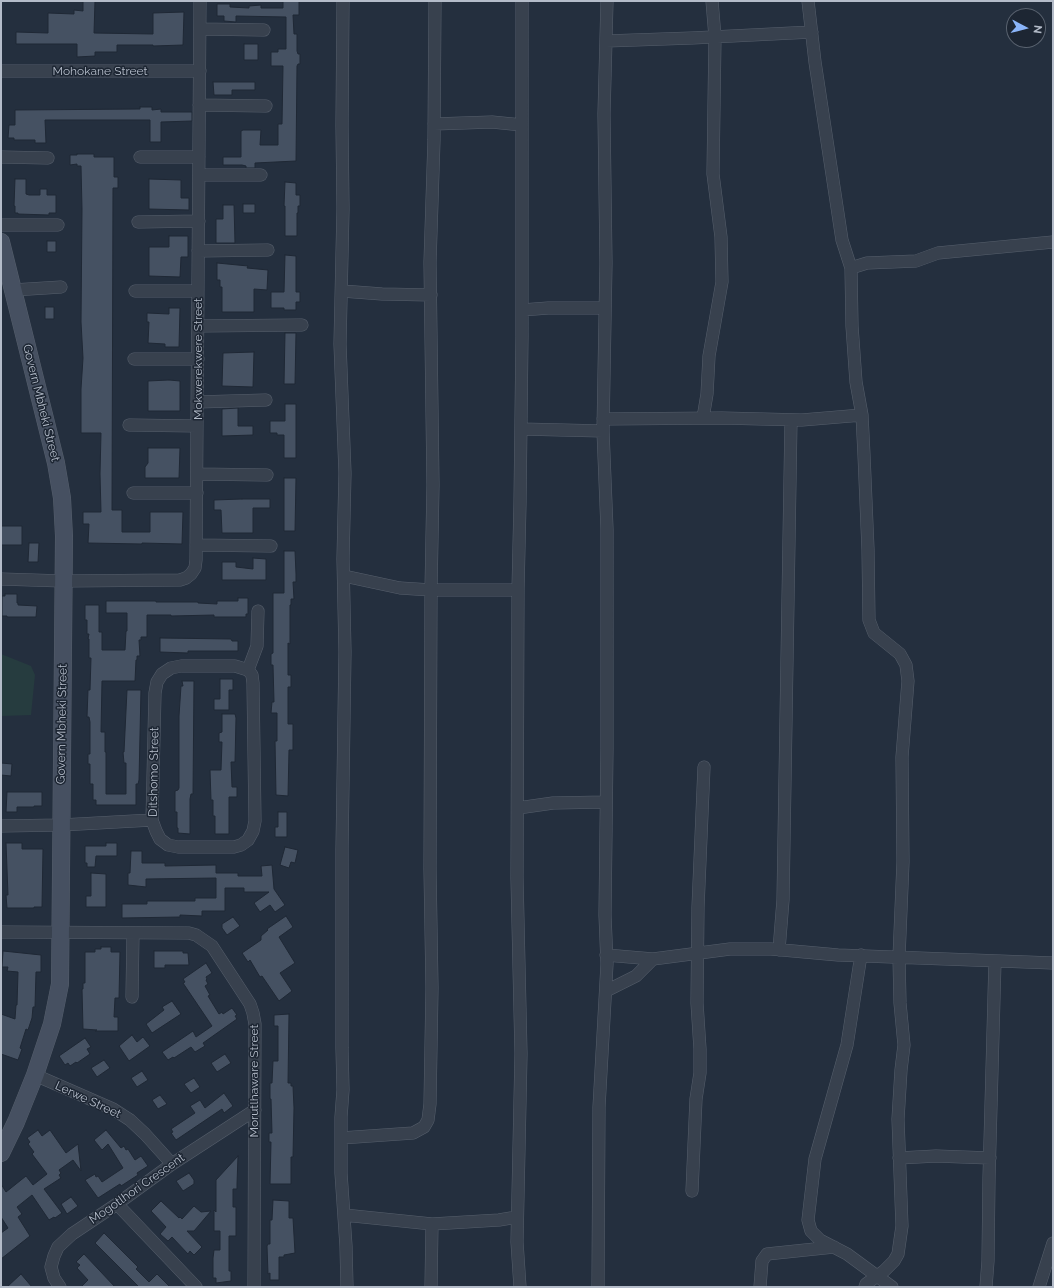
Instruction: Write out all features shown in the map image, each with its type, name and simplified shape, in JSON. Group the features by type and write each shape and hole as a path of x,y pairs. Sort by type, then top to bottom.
{"street":[{"name":"Mokwerekwere Street","path":"1,579 64,581 180,580 191,574 195,568 197,493 200,1"},
{"path":"343,1 342,291 340,344 345,473 345,652 342,911 343,1090 341,1173 347,1287"},
{"path":"341,1138 413,1133 424,1127 428,1120 430,1104 432,988 430,869 431,590 433,485 430,262 434,124 434,1"},
{"path":"520,1287 517,1218 521,1054 518,878 518,590 522,310 522,1"},
{"path":"598,1287 599,1107 606,990 607,529 603,425 606,264 604,114 607,1"},
{"path":"703,418 707,394 709,356 722,282 722,237 713,174 714,37 712,1"},
{"path":"808,1 825,132 842,240 850,268 856,382 862,415 868,549 869,620 874,633 900,654 906,665 908,680 902,757 903,862 899,957 900,1003 904,1045 898,1119 902,1226 898,1254 894,1261 864,1287"},
{"path":"200,30 264,30"},
{"path":"606,41 812,32"},
{"name":"Mohokane Street","path":"1,71 200,71"},
{"path":"199,105 266,106"},
{"path":"434,124 492,122 522,125"},
{"path":"1,157 48,158"},
{"path":"140,158 199,157"},
{"path":"199,175 261,175"},
{"path":"138,222 199,222"},
{"path":"1,225 58,225"},
{"name":"Govern Mbheki Street","path":"1,242 8,283 56,463 62,498 64,536 60,984 52,1024 35,1075 16,1122 1,1153"},
{"path":"850,268 867,263 916,261 944,252 1053,242"},
{"path":"198,251 268,250"},
{"path":"8,283 61,287"},
{"name":"Mokwerekwere Street","path":"135,291 198,291"},
{"path":"342,291 382,294 431,295"},
{"path":"522,310 548,308 605,308"},
{"path":"198,326 302,325"},
{"path":"134,359 198,359"},
{"path":"197,402 266,400"},
{"path":"521,429 703,418 791,420 862,415"},
{"path":"779,950 784,868 786,642 791,420"},
{"name":"Mokwerekwere Street","path":"129,426 197,426"},
{"path":"197,474 267,475"},
{"path":"133,493 197,493"},
{"path":"196,545 271,546"},
{"path":"344,576 400,588 431,590 518,590"},
{"path":"248,670 257,646 258,611"},
{"name":"Ditshomo Street","path":"181,666 235,666 248,670 252,675 254,683 255,821 253,831 248,840 241,845 234,847 178,847 168,845 160,839 152,820 155,694 157,682 162,674 171,668 181,666"},
{"path":"692,1191 696,1099 700,1073 697,1003 698,907 704,767"},
{"path":"518,808 553,803 606,802"},
{"path":"1,826 61,825 152,820"},
{"name":"Morutlhaware Street","path":"1,932 189,933 200,937 212,946 250,1004 254,1013 254,1287"},
{"path":"132,997 133,933"},
{"path":"606,955 653,959 730,949 1053,963"},
{"path":"861,955 847,1045 815,1159 808,1220 811,1231 820,1240 847,1254 868,1270 878,1275 892,1287"},
{"path":"606,990 636,976 653,959"},
{"path":"986,1287 988,1260 995,961"},
{"name":"Lerwe Street","path":"35,1075 113,1109 130,1120 172,1164"},
{"name":"Mogotlhori Crescent","path":"60,1287 54,1278 51,1267 58,1247 72,1234 172,1164 255,1110"},
{"path":"899,1158 936,1156 990,1158"},
{"path":"116,1204 196,1287"},
{"path":"344,1216 432,1224 517,1218"},
{"path":"431,1287 432,1224"},
{"path":"801,1250 811,1231"},
{"path":"1039,1287 1053,1243"},
{"path":"760,1287 762,1261 767,1254 834,1247"}],"green space":[{"path":"1,654 31,666 35,675 31,715 1,716"}],"building":[{"path":"83,1 95,1 94,33 153,34 153,13 184,12 183,45 117,45 117,52 95,52 95,56 77,57 77,44 16,44 16,32 48,33 48,13 74,14 74,10 83,11"},
{"path":"283,1 299,1 299,15 293,15 294,34 297,34 297,51 298,54 300,54 300,64 297,66 296,161 255,163 255,168 246,168 246,166 242,165 223,165 223,157 241,157 241,131 243,130 261,130 260,145 278,145 278,124 282,124 283,66 271,66 271,52 278,52 278,49 286,49 286,17 236,16 236,22 224,21 224,16 217,16 217,4 230,4 230,7 249,8 249,6 261,5 261,8 283,8"},
{"path":"244,44 258,44 258,60 244,60"},
{"path":"213,82 255,82 255,90 232,90 232,95 214,95"},
{"path":"140,107 152,107 152,110 161,109 161,112 192,112 192,121 161,122 161,142 150,142 150,120 45,120 46,143 35,143 35,140 14,140 14,138 8,138 9,125 15,125 15,110 140,109"},
{"path":"94,154 94,157 114,157 114,177 118,177 118,188 113,188 112,510 122,510 122,532 150,532 150,512 183,512 182,544 88,543 89,524 83,524 83,512 101,512 101,433 81,433 83,358 81,322 81,166 77,166 77,164 70,165 70,155"},
{"path":"15,179 26,179 26,194 40,195 40,189 47,189 47,195 56,195 56,213 49,213 49,215 15,213"},
{"path":"149,179 181,180 181,198 189,198 189,210 149,209"},
{"path":"285,182 296,183 296,195 300,195 300,206 298,206 297,213 297,236 285,236"},
{"path":"243,204 255,204 255,213 243,213"},
{"path":"223,205 234,205 235,243 216,243 216,219 223,219"},
{"path":"169,236 188,236 188,257 181,257 180,277 149,276 149,247 169,247"},
{"path":"47,241 56,241 56,252 47,252"},
{"path":"285,255 296,256 296,292 300,292 300,302 296,302 296,310 271,308 271,292 284,292"},
{"path":"217,263 248,266 247,268 268,270 267,290 254,289 254,312 222,312 222,287 220,287 220,280 217,280"},
{"path":"45,307 54,307 54,319 45,319"},
{"path":"169,308 180,308 179,347 165,347 165,344 148,343 149,322 147,322 147,313 169,314"},
{"path":"285,333 296,333 295,384 284,384"},
{"path":"254,352 253,387 222,386 223,353"},
{"path":"148,381 180,381 180,411 148,411"},
{"path":"285,404 296,404 296,458 284,458 284,435 270,433 270,421 285,421"},
{"path":"238,408 238,426 253,426 253,435 222,436 222,409"},
{"path":"148,448 180,448 179,478 145,478 145,467 148,463"},
{"path":"284,478 296,478 295,531 284,531"},
{"path":"270,499 270,508 253,508 253,533 222,533 221,510 214,510 214,500"},
{"path":"1,526 22,526 22,545 1,545"},
{"path":"29,543 39,543 38,562 28,562"},
{"path":"284,551 295,551 296,574 296,582 293,582 294,599 291,599 290,605 290,644 288,643 288,675 291,675 291,687 288,687 288,724 293,724 293,750 289,750 288,796 276,795 275,741 277,741 277,713 271,713 272,702 274,702 273,665 271,665 271,654 273,653 273,593 284,593"},
{"path":"253,558 266,559 266,580 222,580 222,562 236,562 236,567 253,569"},
{"path":"5,594 17,594 18,605 37,606 36,617 2,616 2,596 5,596"},
{"path":"238,598 248,598 248,614 246,614 246,617 214,617 214,615 147,615 147,637 141,637 141,640 139,640 140,656 137,656 136,660 135,681 102,681 101,732 105,732 106,794 126,794 126,763 124,763 123,752 127,690 141,690 139,780 138,784 136,784 136,805 96,805 96,800 93,800 93,784 90,784 90,764 88,764 88,754 90,754 90,722 89,717 87,717 91,658 89,658 89,634 87,634 87,620 85,620 85,605 99,605 99,632 102,632 102,650 125,650 127,613 106,613 106,601 198,602 217,604 217,601 238,601"},
{"path":"160,638 231,639 232,641 238,641 238,651 188,651 188,653 160,652"},
{"path":"220,679 233,679 233,690 229,690 229,710 214,710 214,699 220,699"},
{"path":"182,681 194,681 193,794 191,794 190,799 190,834 178,833 177,812 175,812 175,791 179,788 179,716 181,686 183,686"},
{"path":"222,714 235,714 236,718 235,762 231,762 232,787 237,787 237,797 229,797 229,834 215,834 215,816 213,816 213,800 211,800 210,770 221,770 222,742 219,742 219,733 222,732"},
{"path":"1,763 12,764 11,776 1,775"},
{"path":"7,792 42,792 42,806 17,807 17,812 6,812"},
{"path":"278,812 287,812 287,837 275,837 275,827 278,827"},
{"path":"6,843 22,843 22,849 43,849 42,907 7,908"},
{"path":"106,843 117,843 117,856 96,856 95,867 87,867 87,863 85,863 85,846 106,846"},
{"path":"285,847 298,850 295,863 291,862 289,868 280,865"},
{"path":"131,851 142,851 142,863 165,863 165,866 216,865 216,873 238,873 238,876 262,876 261,866 272,865 274,889 285,905 275,912 270,905 260,912 254,903 269,892 244,892 244,888 225,888 225,911 202,911 202,916 180,915 180,917 122,918 122,904 147,904 147,901 195,901 195,898 216,898 216,878 146,879 146,887 128,885"},
{"path":"91,873 106,874 106,907 86,907 86,896 91,896"},
{"path":"286,916 293,927 279,937 295,963 280,973 292,991 279,1001 262,976 260,977 250,960 248,962 242,953 261,940 261,936 268,930 267,929"},
{"path":"233,917 240,926 227,935 222,928 222,924"},
{"path":"101,947 111,947 111,952 120,952 119,998 115,998 114,1017 118,1017 118,1031 95,1031 97,1030 83,1029 82,989 83,983 85,983 85,952 95,952 95,949 101,949"},
{"path":"3,951 41,955 41,972 36,972 35,1007 33,1007 32,1018 28,1030 26,1029 18,1060 1,1054 1,1014 15,1019 18,972 7,971 8,967 2,967"},
{"path":"154,951 183,951 183,953 188,953 189,965 165,965 165,968 154,968"},
{"path":"206,963 212,973 206,977 208,984 205,986 210,995 208,996 219,1014 222,1012 223,1014 232,1008 237,1015 235,1016 237,1019 203,1043 205,1046 195,1052 191,1047 174,1058 173,1057 168,1060 162,1052 193,1031 196,1037 212,1026 183,983 185,982 183,979"},
{"path":"172,1001 181,1014 152,1033 146,1024 164,1010 162,1007"},
{"path":"289,1014 288,1083 291,1083 291,1086 293,1086 294,1108 291,1184 270,1184 271,1142 269,1142 269,1133 272,1133 270,1083 272,1083 273,1061 278,1061 278,1026 274,1026 274,1015"},
{"path":"132,1035 137,1042 143,1037 150,1046 129,1061 119,1046"},
{"path":"85,1038 91,1047 87,1049 90,1054 77,1063 76,1062 70,1066 68,1063 65,1065 59,1056"},
{"path":"225,1054 231,1063 217,1072 211,1063"},
{"path":"104,1060 110,1068 97,1077 91,1068"},
{"path":"142,1071 148,1080 137,1087 131,1078"},
{"path":"194,1078 200,1087 191,1093 184,1084"},
{"path":"224,1093 233,1106 224,1113 222,1109 176,1140 171,1133 173,1132 171,1129 195,1113 190,1106 200,1100 205,1108"},
{"path":"160,1095 167,1104 158,1109 152,1100"},
{"path":"38,1130 42,1136 50,1130 66,1153 78,1144 81,1171 73,1160 59,1170 61,1173 59,1175 61,1178 44,1189 62,1213 55,1218 54,1217 49,1220 32,1195 17,1207 22,1214 18,1217 30,1236 1,1259 1,1233 8,1228 1,1217 1,1184 6,1192 26,1176 33,1185 47,1174 32,1154 34,1152 28,1144 30,1142 27,1138"},
{"path":"106,1130 121,1148 124,1146 126,1150 128,1149 135,1160 141,1156 148,1166 137,1173 138,1175 121,1186 120,1184 98,1198 85,1180 95,1174 96,1177 98,1176 102,1182 123,1168 108,1144 102,1150 94,1140"},
{"path":"238,1156 237,1189 233,1189 233,1207 236,1207 236,1236 229,1236 229,1271 231,1271 231,1281 216,1283 216,1278 213,1278 213,1258 214,1250 220,1250 220,1231 214,1231 214,1210 216,1212 216,1180"},
{"path":"189,1173 194,1180 194,1184 183,1191 176,1181"},
{"path":"71,1197 78,1206 67,1214 61,1204"},
{"path":"273,1200 289,1201 289,1218 293,1218 295,1253 284,1255 284,1257 279,1257 279,1280 270,1280 270,1273 268,1274 267,1246 270,1244 270,1220 272,1220"},
{"path":"161,1201 182,1219 194,1206 201,1212 211,1211 194,1231 187,1231 202,1247 194,1255 190,1251 188,1254 172,1237 168,1241 160,1234 166,1227 151,1211"},
{"path":"104,1233 138,1267 136,1269 149,1282 157,1274 170,1287 139,1287 95,1243"},
{"path":"84,1254 115,1287 81,1287 88,1280 77,1268 80,1265 76,1262"},
{"path":"21,1274 32,1287 7,1287"}]}
